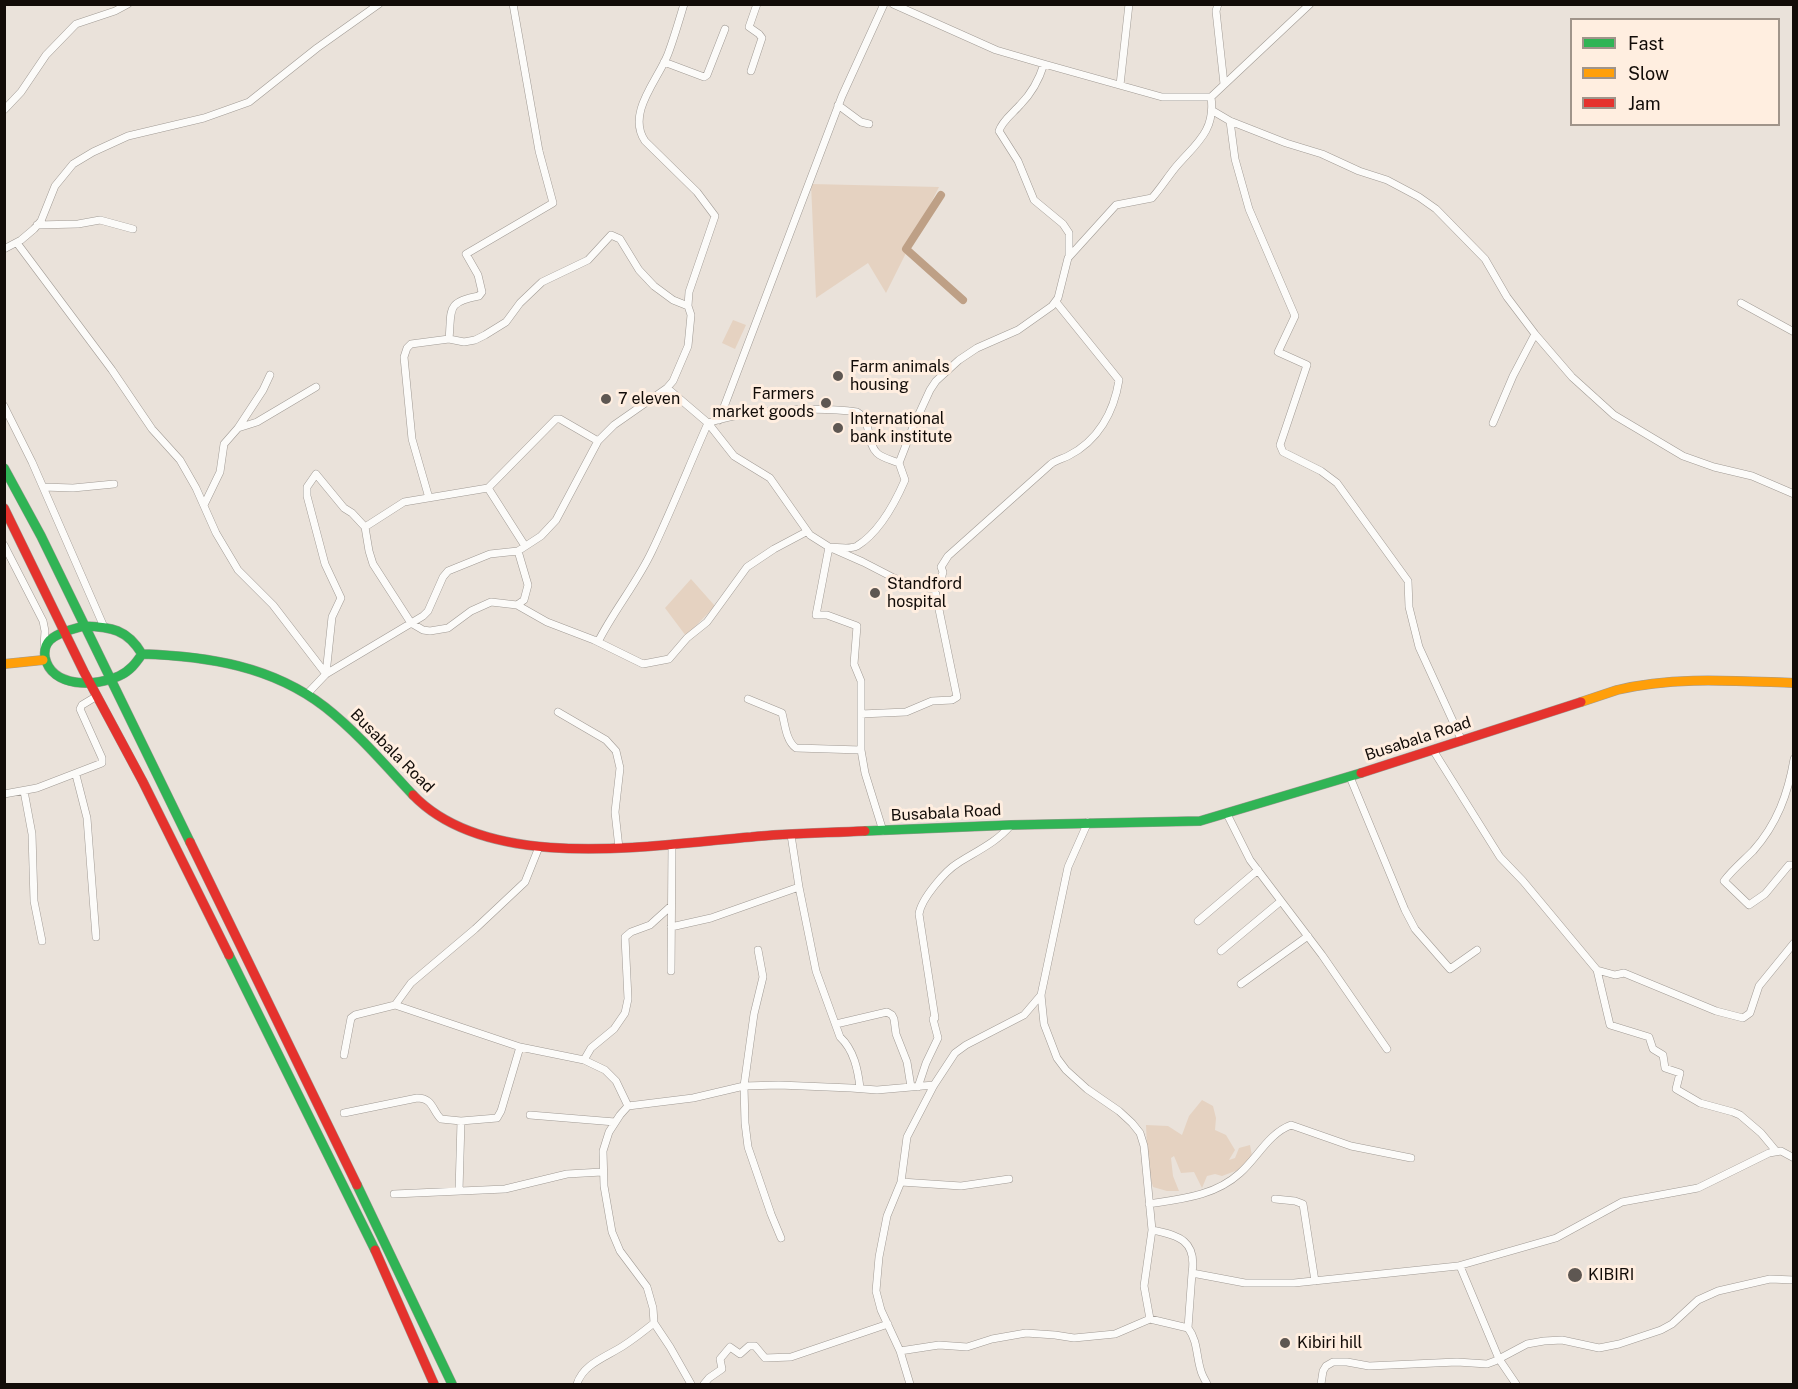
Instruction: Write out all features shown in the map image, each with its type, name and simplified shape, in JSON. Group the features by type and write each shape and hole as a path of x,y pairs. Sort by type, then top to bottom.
{"main road":[{"path":"4,468 111,680 452,1384"},
{"path":"4,508 90,684 143,782 315,1126 390,1282 434,1384"},
{"path":"84,626 104,627 122,632 135,641 142,654 138,664 126,674 90,684 70,682 59,678 48,669 43,660 45,647 51,639 84,626"},
{"name":"Busabala Road","path":"142,654 173,654 224,661 275,678 307,694 345,724 417,799 438,816 492,839 539,847 619,848 791,835 1088,822 1200,820 1350,777 1618,690 1709,680 1794,683"},
{"path":"4,664 43,660"}],"street":[{"path":"4,110 21,92 46,55 76,24 115,11 128,4"},
{"path":"4,249 16,243 37,225 55,186 74,164 93,152 128,136 204,117 249,102 317,48 379,4"},
{"path":"449,339 451,309 458,301 479,296 482,292 478,275 466,254 553,203 539,151 513,4"},
{"path":"307,694 326,674 428,611 448,571 490,554 518,550 541,536 556,520 598,441 635,409 667,388 680,370 688,346 691,315 688,306 692,285 715,216 697,192 645,141 639,131 640,110 664,62 684,4"},
{"path":"751,71 762,38 749,27 757,4"},
{"path":"719,420 838,105 884,4"},
{"path":"1120,85 1129,4"},
{"path":"1218,4 1216,10 1224,84"},
{"path":"899,5 942,27 996,50 1162,97 1210,97 1231,80 1310,4"},
{"path":"664,62 704,77 707,75 725,29"},
{"path":"1044,64 1039,79 1028,97 1002,124 999,131 1018,161 1034,200 1063,224 1069,233 1069,256"},
{"path":"829,547 857,546 884,521 905,480 899,463 930,390 942,375 977,348 1018,330 1056,302 1069,256 1116,205 1152,198 1176,167 1203,139 1213,111 1210,97"},
{"path":"838,105 861,122 869,124"},
{"path":"1213,111 1230,121 1286,143 1322,153 1359,171 1387,180 1436,209 1485,260 1507,297 1572,378 1614,415 1683,456 1714,467 1752,476 1794,494"},
{"path":"1230,121 1235,159 1249,208 1295,316 1278,352 1307,365 1280,445 1281,448 1283,452 1321,471 1337,483 1408,580 1408,607 1419,647 1462,741"},
{"path":"37,225 78,224 100,220 133,229"},
{"path":"429,498 412,439 404,357 411,344 449,339 464,342 475,340 506,322 519,303 542,282 588,260 611,236 620,238 639,270 654,286 673,300 688,306"},
{"path":"16,243 112,370 152,429 180,460 190,476 216,533 238,570 273,605 326,674"},
{"path":"935,590 939,586 943,572 941,567 948,556 1051,464 1068,456 1094,438 1115,399 1119,380 1056,302"},
{"path":"1741,303 1794,332"},
{"path":"1492,423 1535,334"},
{"path":"204,505 220,472 224,444 238,428 270,375"},
{"path":"238,428 257,422 316,387"},
{"path":"667,388 708,423 734,456 770,478 806,532 829,547 894,578 935,590"},
{"path":"4,406 104,627"},
{"path":"708,423 782,412 857,412 867,422 871,444 877,453 899,463"},
{"path":"364,527 398,504 488,489 556,419 560,419 598,441"},
{"path":"598,642 611,616 633,586 652,551 708,423"},
{"path":"326,674 332,617 341,598 325,564 307,496 307,487 316,474 344,508 352,513 364,527 371,560 411,623 423,630 448,628 471,611 491,602 517,605 547,622 598,642 643,664 669,659 687,638 707,622 747,567 806,532"},
{"path":"43,488 114,484"},
{"path":"488,489 525,546"},
{"path":"4,545 43,621 45,647"},
{"path":"829,547 816,615 827,615 856,626 854,664 861,681 861,750 865,773 882,831"},
{"path":"517,605 527,595 528,585 518,550"},
{"path":"861,714 906,712 932,701 952,700 957,697 935,590"},
{"path":"4,795 37,788 76,775 102,761 80,710 82,705 97,696"},
{"path":"748,699 782,712 789,739 792,746 796,748 861,750"},
{"path":"558,712 606,740 616,751 620,768 615,812 619,848"},
{"path":"1433,750 1500,857 1523,881 1597,970 1610,1025 1649,1037 1653,1049 1663,1055 1665,1068 1680,1073 1676,1089 1700,1103 1740,1115 1761,1133 1776,1151"},
{"path":"1794,759 1790,785 1784,803 1766,835 1724,881 1749,905 1765,894 1789,865 1794,865"},
{"path":"76,775 87,818 96,937"},
{"path":"1350,777 1405,910 1416,929 1450,969 1477,950"},
{"path":"24,791 32,834 34,902 42,941"},
{"path":"1227,814 1251,860 1388,1049"},
{"path":"1088,822 1068,867 1041,995 1047,1035 1060,1063 1087,1089 1119,1111 1140,1133 1144,1146 1152,1230 1144,1286 1150,1319"},
{"path":"915,1087 938,1038 933,1018 935,1018 919,914 920,908 928,893 956,864 1000,837 1011,825"},
{"path":"791,835 816,971 840,1037 851,1051 858,1071 860,1088"},
{"path":"671,971 672,844"},
{"path":"395,1005 411,983 475,929 525,882 539,847"},
{"path":"1198,921 1258,870"},
{"path":"670,927 711,918 799,887"},
{"path":"1221,951 1281,901"},
{"path":"584,1060 591,1048 614,1029 625,1013 628,999 625,937 631,932 650,925 670,906"},
{"path":"1240,984 1308,936"},
{"path":"1597,970 1615,975 1624,973 1716,1011 1743,1018 1750,1013 1759,986 1794,943"},
{"path":"758,950 763,977 754,1014 744,1086 745,1123 748,1147 771,1214 782,1238"},
{"path":"910,1384 900,1351 876,1291 887,1216 901,1182 907,1137 934,1085 960,1048 1014,1022 1032,1007 1041,995"},
{"path":"344,1055 351,1018 395,1005 520,1047 584,1060 605,1070 616,1081 628,1106"},
{"path":"836,1024 890,1013 894,1019 896,1034 915,1087"},
{"path":"344,1113 423,1098 431,1103 441,1119 461,1121 494,1119 500,1115 520,1047"},
{"path":"690,1384 654,1323 653,1308 646,1287 620,1251 612,1232 602,1172 603,1151 605,1141 615,1122 628,1106 693,1098 744,1086 779,1085 886,1090 934,1085"},
{"path":"530,1115 615,1122"},
{"path":"459,1191 461,1121"},
{"path":"1149,1204 1201,1195 1226,1184 1240,1173 1275,1136 1291,1125 1351,1146 1411,1158"},
{"path":"1192,1273 1245,1283 1294,1283 1460,1266 1556,1238 1622,1202 1698,1188 1776,1151 1781,1151 1794,1158"},
{"path":"394,1194 505,1189 567,1174 602,1172"},
{"path":"901,1182 961,1185 1009,1179"},
{"path":"1275,1199 1303,1204 1315,1281"},
{"path":"1152,1230 1173,1234 1185,1242 1192,1256 1188,1328 1194,1339 1200,1370 1207,1384"},
{"path":"1460,1266 1499,1359 1516,1384"},
{"path":"1321,1384 1323,1371 1333,1362 1395,1366 1457,1362 1487,1364 1527,1344 1544,1341 1562,1340 1599,1348 1637,1339 1661,1330 1672,1324 1698,1300 1718,1291 1770,1279 1794,1280"},
{"path":"900,1351 939,1345 967,1347 992,1339 1026,1333 1074,1338 1104,1336 1115,1334 1150,1319 1188,1328"},
{"path":"578,1384 588,1367 654,1323"},
{"path":"704,1384 723,1369 720,1359 730,1347 740,1354 749,1346 755,1346 765,1358 786,1358 823,1348 888,1324"}],"shaded area":[{"path":"811,184 939,187 886,293 868,263 816,298"},
{"path":"733,320 746,325 735,349 722,343"},
{"path":"691,579 715,606 686,636 665,608"},
{"path":"1202,1100 1213,1106 1216,1118 1215,1130 1226,1135 1235,1150 1229,1160 1235,1158 1239,1148 1250,1145 1252,1156 1238,1170 1222,1176 1215,1174 1207,1176 1202,1188 1194,1172 1181,1173 1174,1156 1171,1158 1173,1176 1179,1191 1167,1191 1153,1187 1148,1169 1146,1125 1168,1126 1182,1135 1189,1116"}],"waterway":[{"path":"941,195 906,249 963,300"}],"traffic: fast":[{"path":"4,468 41,536 190,842"},
{"path":"84,626 118,631 130,639 142,654 126,672 109,680 87,683 65,680 49,667 45,657 46,646 58,635 84,626"},
{"path":"142,654 191,657 238,666 261,673 305,693 349,728 413,795"},
{"path":"865,831 1200,821 1361,773"},
{"path":"229,955 375,1250"},
{"path":"357,1185 452,1384"}],"traffic: slow":[{"path":"4,664 43,660"},
{"path":"1581,702 1617,690 1683,681 1794,683"}],"traffic: jam":[{"path":"4,508 84,672 143,782 229,955"},
{"path":"1361,773 1581,702"},
{"path":"413,795 445,820 484,836 528,845 574,849 621,848 780,835 865,831"},
{"path":"190,842 357,1185"},
{"path":"375,1250 434,1384"}],"place":[{"name":"Farm animals housing","path":"838,376"},
{"name":"7 eleven","path":"606,399"},
{"name":"Farmers market goods","path":"826,403"},
{"name":"International bank institute","path":"838,428"},
{"name":"Standford hospital","path":"875,593"},
{"name":"KIBIRI","path":"1575,1275"},
{"name":"Kibiri hill","path":"1285,1343"}]}
